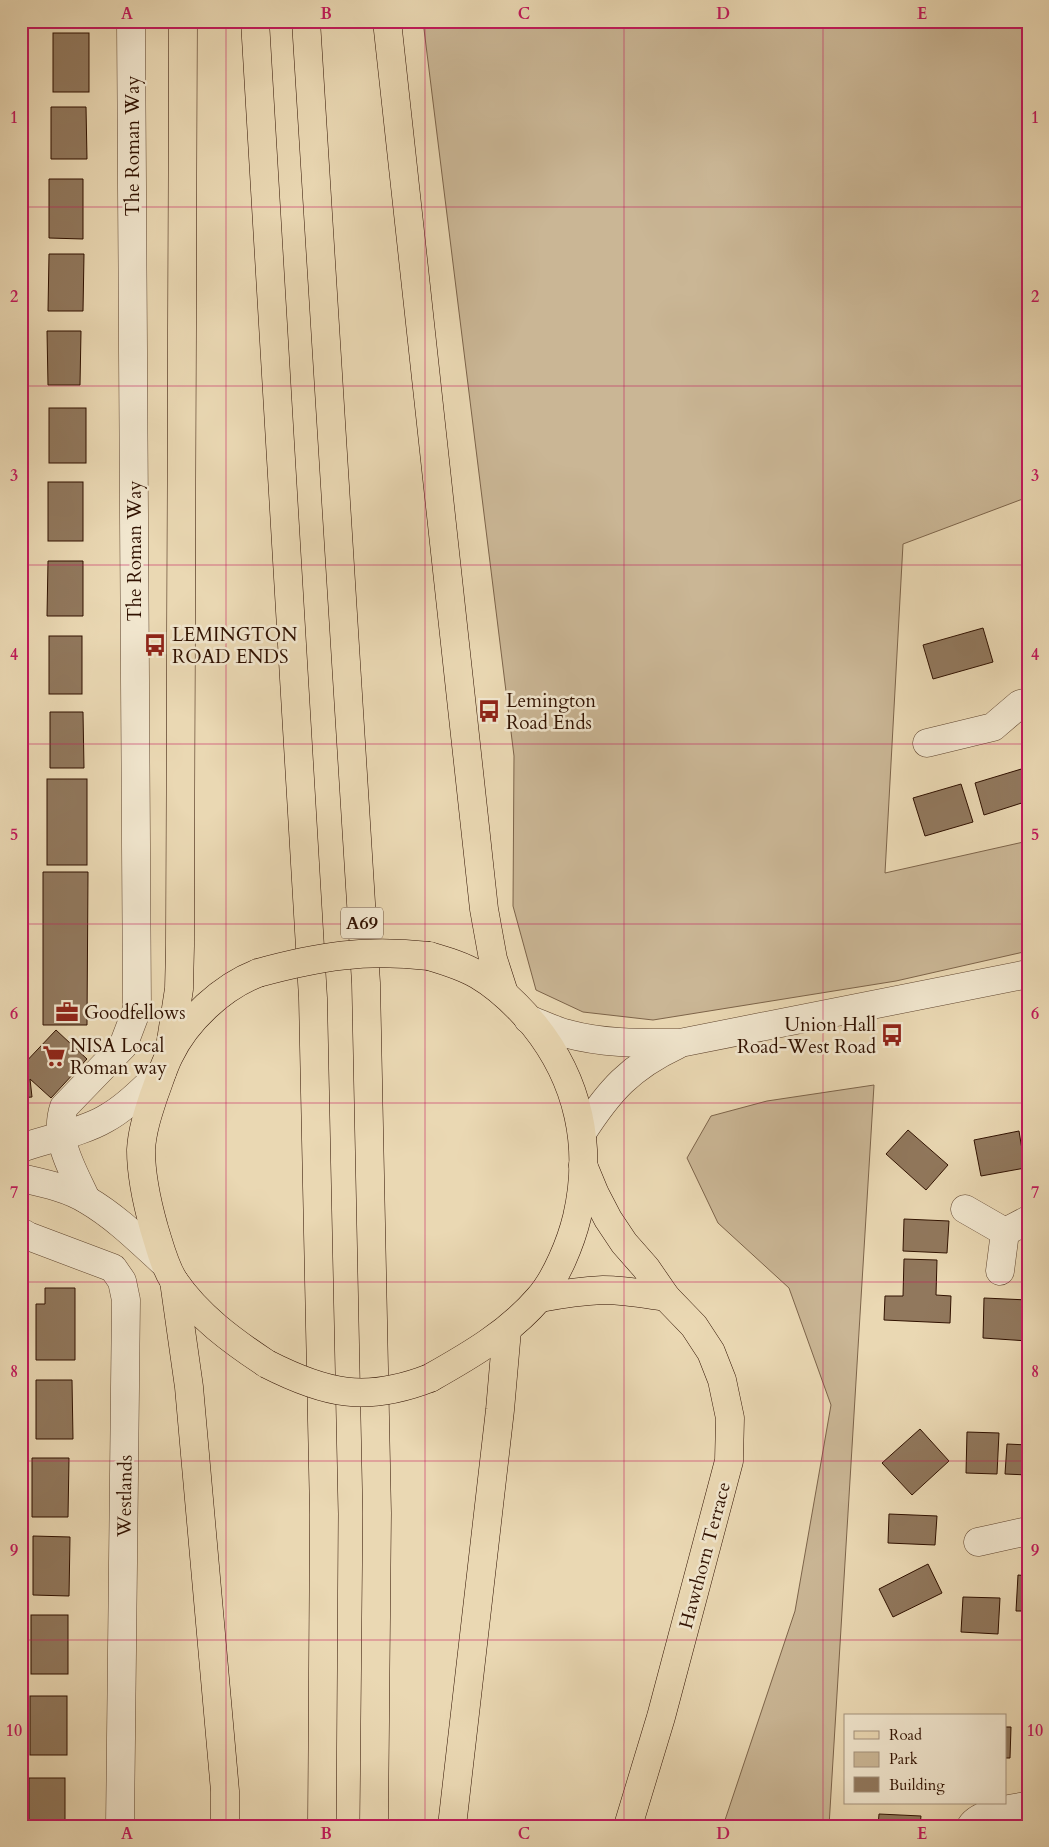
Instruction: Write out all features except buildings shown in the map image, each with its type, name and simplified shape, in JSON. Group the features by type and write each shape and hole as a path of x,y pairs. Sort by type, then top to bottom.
{"main road":[{"path":"183,21 179,989 166,1063 146,1118 141,1149 143,1180 150,1213 169,1272 189,1387 225,1791 225,1826"},
{"path":"255,21 313,998 324,1514 322,1826"},
{"name":"A69","path":"306,21 366,983 377,1513 374,1826"},
{"path":"386,21 484,909 493,959 504,993"},
{"path":"166,1063 187,1028 206,1007 232,985 258,973 329,956 369,952 400,952 429,956 452,963 477,974 504,993 549,1045 564,1072 576,1103 582,1133 583,1165 581,1197 573,1232 559,1266 540,1298 507,1330 473,1353 430,1378 408,1386 387,1391 340,1392 291,1377 234,1342 200,1313 169,1272"},
{"name":"Hawthorn Terrace","path":"583,1165 608,1219 624,1243 646,1268 666,1297 694,1326 711,1352 722,1380 730,1418 729,1461 661,1717 628,1826"},
{"path":"540,1298 574,1292 604,1290 666,1297"},
{"path":"452,1826 500,1410 507,1330"}],"street":[{"name":"The Roman Way","path":"86,1199 60,1135 60,1118 64,1107 123,1046 137,1009 131,21"},
{"path":"927,743 993,727 1020,704 1028,702"},
{"path":"528,1019 566,1034 594,1040 629,1043 680,1043 1028,974"},
{"path":"582,1133 600,1105 619,1083 638,1066 680,1043"},
{"path":"21,1148 86,1128 106,1119 126,1104 166,1063"},
{"path":"21,1178 47,1184 86,1199 114,1219 169,1272"},
{"path":"965,1209 1016,1226 1000,1271"},
{"name":"Westlands","path":"21,1232 113,1268 122,1281 126,1300 120,1826"},
{"path":"978,1542 1028,1530"},
{"path":"971,1826 974,1822 989,1815 1007,1809 1028,1806"}],"green space":[{"path":"423,21 1028,21 1028,497 903,544 885,873 1028,841 1028,951 896,981 653,1020 583,1012 536,990 513,906 514,756"},
{"path":"874,1085 829,1826 723,1826 795,1611 831,1405 789,1288 718,1223 687,1158 711,1116 767,1101"}],"place":[{"name":"LEMINGTON ROAD ENDS","path":"155,645"},
{"name":"Lemington Road Ends","path":"489,711"},
{"name":"Goodfellows","path":"67,1012"},
{"name":"Union Hall Road-West Road","path":"892,1035"},
{"name":"NISA Local Roman way","path":"54,1056"}]}
